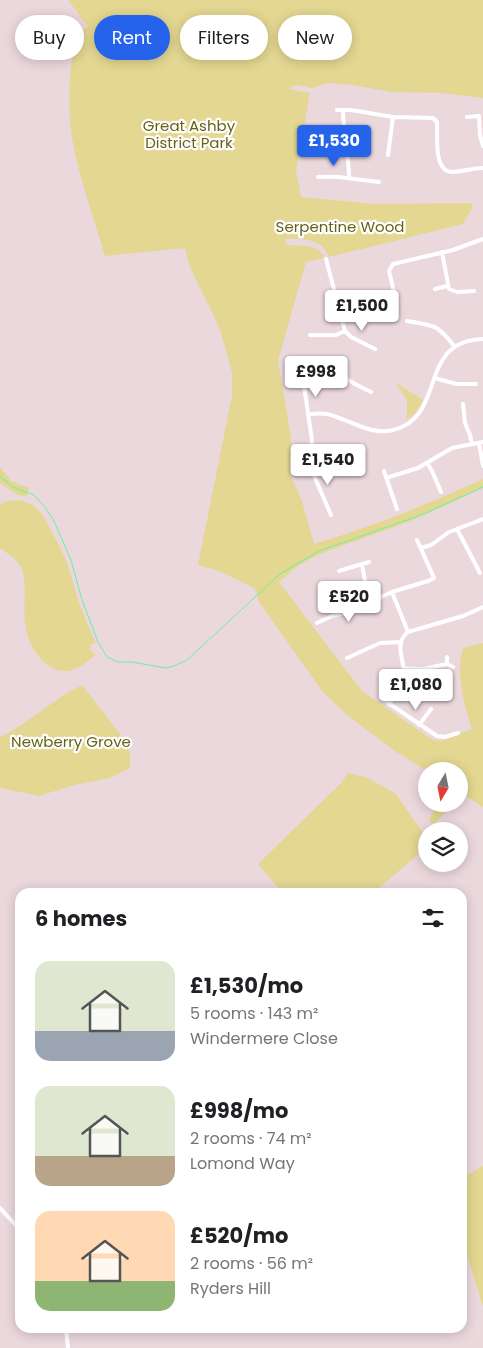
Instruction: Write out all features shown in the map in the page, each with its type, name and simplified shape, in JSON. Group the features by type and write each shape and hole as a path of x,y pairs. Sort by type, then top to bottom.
{"street":[{"path":"337,110 351,110 393,117 432,118 436,120 438,125 438,157 441,165 446,170 452,172 483,168"},
{"path":"343,110 344,137 349,159 348,178"},
{"path":"468,117 479,116 480,135 483,146"},
{"path":"388,154 393,117"},
{"path":"318,177 379,182"},
{"path":"396,299 389,273 391,265 483,239"},
{"path":"442,252 449,290 454,292 474,291"},
{"path":"326,259 345,332 375,349"},
{"path":"435,289 447,286"},
{"path":"338,304 394,292"},
{"path":"407,321 435,326 445,334 454,346"},
{"path":"310,335 336,335 345,332"},
{"path":"308,414 328,414 375,431 395,430 412,420 423,408 441,361 454,346 467,340 483,339"},
{"path":"331,515 309,464 312,440 302,381 308,374 339,374 371,392"},
{"path":"435,378 456,384 476,384"},
{"path":"463,404 465,424 472,444"},
{"path":"386,478 427,463 446,450 472,444 481,443 483,466"},
{"path":"311,452 334,461 351,464"},
{"path":"427,463 441,492"},
{"path":"384,471 397,509"},
{"path":"421,548 457,529 483,519"},
{"path":"457,529 480,573"},
{"path":"317,623 355,611 392,592 434,578 418,540"},
{"path":"339,571 369,562"},
{"path":"362,565 367,591 372,601"},
{"path":"392,592 408,632"},
{"path":"389,704 402,684 404,668 400,642 403,636 408,632 463,616 483,607"},
{"path":"347,658 380,643 400,642"},
{"path":"446,658 447,664"},
{"path":"404,668 429,668 447,664 454,667"},
{"path":"381,698 437,736 445,737 458,733"},
{"path":"419,725 431,709"},
{"path":"0,1208 15,1224"},
{"path":"66,1333 68,1348"}],"green space":[{"path":"68,0 483,0 483,98 441,93 391,92 353,85 328,83 312,88 296,85 288,89 310,93 296,171 301,197 376,204 472,203 472,209 463,224 329,257 322,246 311,240 285,239 286,245 313,248 322,253 324,258 306,262 278,361 291,437 290,475 302,501 314,544 400,514 483,479 483,488 408,522 320,554 299,565 279,582 362,691 433,740 442,741 472,729 460,678 461,658 463,648 483,643 483,807 468,797 468,762 418,762 418,765 395,751 347,715 322,691 259,602 254,588 219,571 198,565 232,396 232,373 220,329 189,265 185,248 105,256 75,155 70,122 69,89 72,60 84,60 84,29 88,27 84,22 84,15 79,15"},
{"path":"395,382 423,400 415,413 407,420 407,400"},
{"path":"0,467 11,481 29,488 27,496 18,495 0,483"},
{"path":"20,500 33,505 42,514 59,545 67,562 79,603 96,644 91,644 90,649 95,655 81,666 72,670 63,671 48,665 41,659 31,644 24,614 25,587 22,569 14,559 0,548 0,505 6,501"},
{"name":"Newberry Grove","path":"82,685 121,735 130,753 130,768 110,778 74,785 39,796 0,788 0,737"},
{"path":"348,773 368,778 396,794 418,826 418,855 379,888 279,888 258,864 341,783"},
{"path":"433,812 446,812 436,822 429,821"},
{"path":"483,1166 483,1307 467,1254 467,1175"}],"waterway":[{"path":"0,476 13,487 34,495 54,521 71,560 82,600 98,642 107,657 118,662 132,662 166,668 187,660 280,574 319,551 424,514 483,487"}],"park label":[{"name":"Great Ashby District Park","path":"189,134"},
{"name":"Serpentine Wood","path":"340,227"}]}
